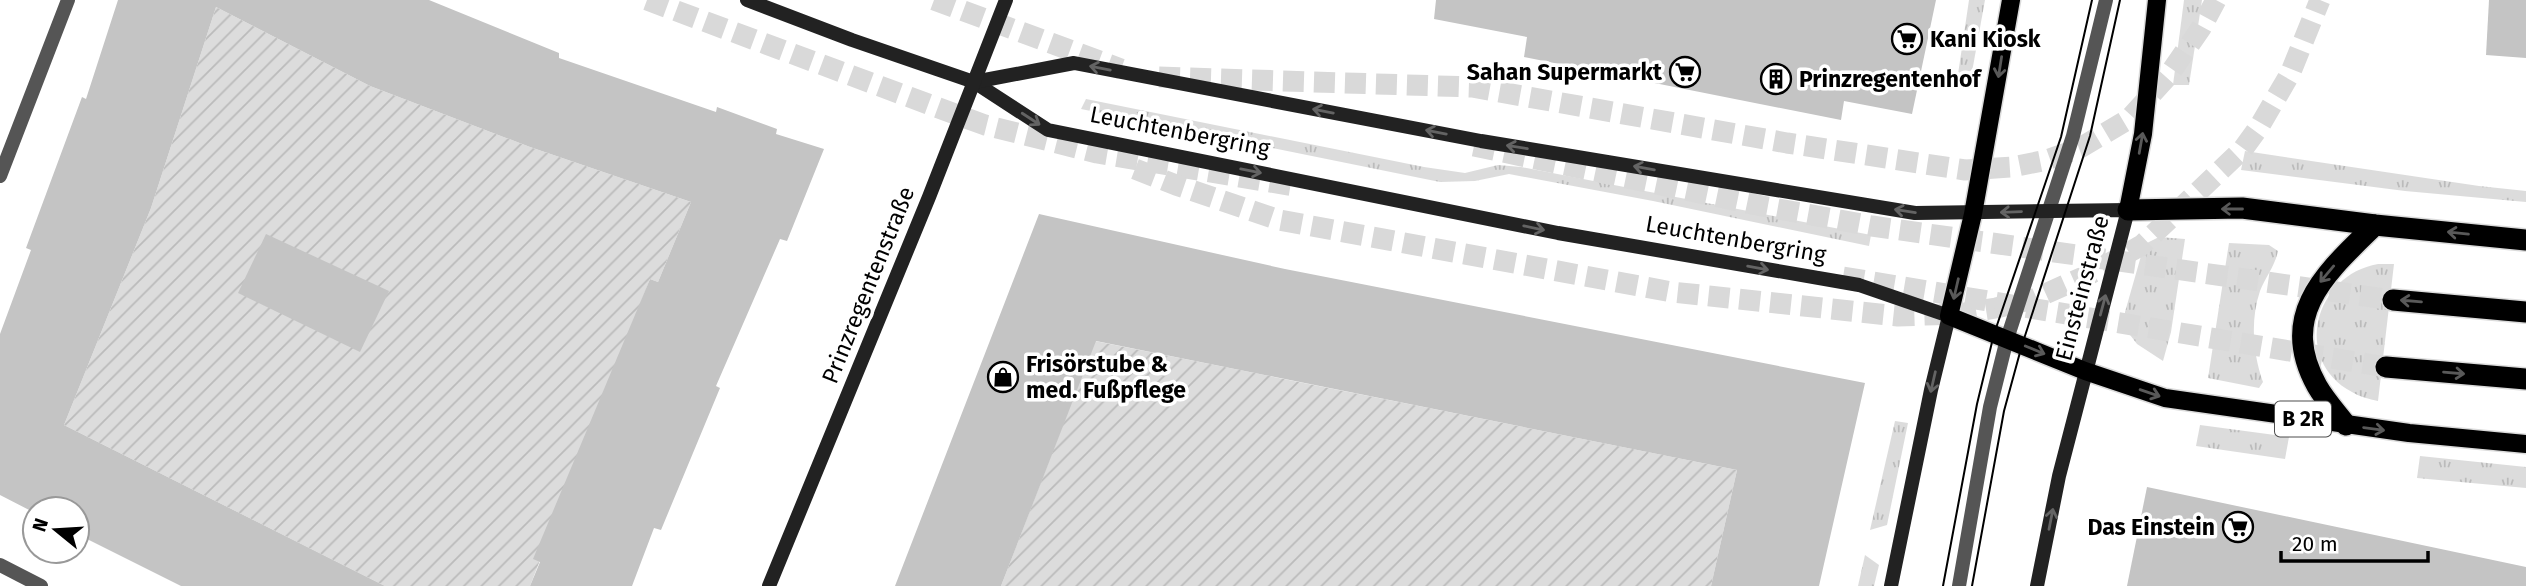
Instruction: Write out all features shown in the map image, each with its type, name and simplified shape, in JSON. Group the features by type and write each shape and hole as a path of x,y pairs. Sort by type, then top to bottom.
{"highway":[{"path":"2128,210 2242,208 2526,240"},
{"name":"B 2R","path":"2346,425 2318,387 2307,365 2302,339 2305,315 2313,293 2323,278 2375,225"},
{"path":"2393,300 2526,312"},
{"path":"2386,367 2526,379"}],"main road":[{"path":"747,0 974,82"},
{"name":"Prinzregentenstraße","path":"769,586 1006,0"},
{"path":"1891,586 1931,390 1973,214 2011,0"},
{"name":"Einsteinstraße","path":"2037,586 2059,476 2128,210 2143,134 2157,0"},
{"name":"Leuchtenbergring","path":"974,82 1074,63 1481,141 1916,213 2128,210"},
{"name":"Leuchtenbergring","path":"974,82 1048,130 1558,233 1859,285 1949,316 2085,371 2165,398 2346,425 2526,444"}],"street":[{"path":"0,176 68,0"},
{"path":"1959,586 1990,407 2007,339 2073,136 2106,0"},
{"path":"0,565 41,586"}],"green space":[{"path":"1969,0 1985,0 1970,83 1957,81"},
{"path":"2184,0 2202,0 2189,85 2173,85"},
{"path":"216,7 370,86 530,147 691,202 658,282 650,279 530,586 385,586 64,425 151,208"},
{"path":"1086,99 1424,167 1465,173 1498,165 1521,167 1871,235 1869,246 1509,174 1475,181 1440,182 1081,109"},
{"path":"2245,151 2526,191 2526,202 2405,191 2241,170"},
{"path":"2159,237 2185,239 2171,332 2163,361 2137,344 2124,327 2125,312 2143,249 2147,243"},
{"path":"2229,243 2269,245 2278,251 2260,291 2255,314 2255,349 2263,382 2259,388 2208,378"},
{"path":"2378,264 2394,264 2378,401 2355,394 2333,378 2322,360 2317,340 2318,320 2326,301 2338,284 2356,271"},
{"path":"1095,341 1737,470 1711,586 1001,586"},
{"path":"1895,421 1908,423 1887,525 1870,530"},
{"path":"2200,425 2289,437 2285,459 2196,446"},
{"path":"2420,456 2526,467 2526,488 2417,478"},
{"path":"1865,555 1879,565 1874,586 1858,586"}],"building":[{"path":"118,0 429,0 559,53 559,58 716,112 717,107 777,129 776,134 824,149 787,241 780,239 716,386 720,388 661,530 654,528 632,586 530,586 540,562 533,559 650,279 658,282 691,202 530,147 370,86 216,7 151,208 64,425 385,586 181,586 91,541 91,495 21,495 21,506 0,495 0,334 31,250 26,248 82,97 86,99"},
{"name":"Prinzregentenhof","path":"1436,0 1936,0 1912,114 1844,101 1841,120 1524,57 1527,37 1434,19"},
{"path":"2489,0 2526,0 2526,58 2486,55"},
{"path":"1039,214 1285,269 1865,383 1819,586 1711,586 1737,470 1096,341 1001,586 895,586"},
{"path":"266,234 389,291 360,352 238,293"},
{"name":"Das Einstein","path":"2147,487 2526,567 2526,586 2127,586"}],"tunnel":[{"path":"647,0 985,125 1097,153 1300,187"},
{"path":"934,0 1121,69"},
{"path":"1159,77 1472,87 1787,143 1965,170 2012,167 2047,160 2080,148 2129,119 2168,76 2201,28 2216,0"},
{"path":"1135,169 1279,220 1672,292 1898,316 1958,314 2034,299 2090,274 2142,245 2243,149 2259,127 2290,74 2320,0"},
{"path":"1474,146 1872,226 2393,300"},
{"path":"1843,277 2386,367"}],"tram line":[{"path":"1943,586 1977,404 1994,334 2061,137 2092,0"},
{"path":"1972,586 2004,411 2022,345 2090,136 2120,0"}],"place":[{"name":"Kani Kiosk","path":"1907,39"},
{"name":"Sahan Supermarkt","path":"1685,72"},
{"name":"Prinzregentenhof","path":"1776,79"},
{"name":"Frisörstube & med. Fußpflege","path":"1003,377"},
{"name":"Das Einstein","path":"2238,527"}]}
